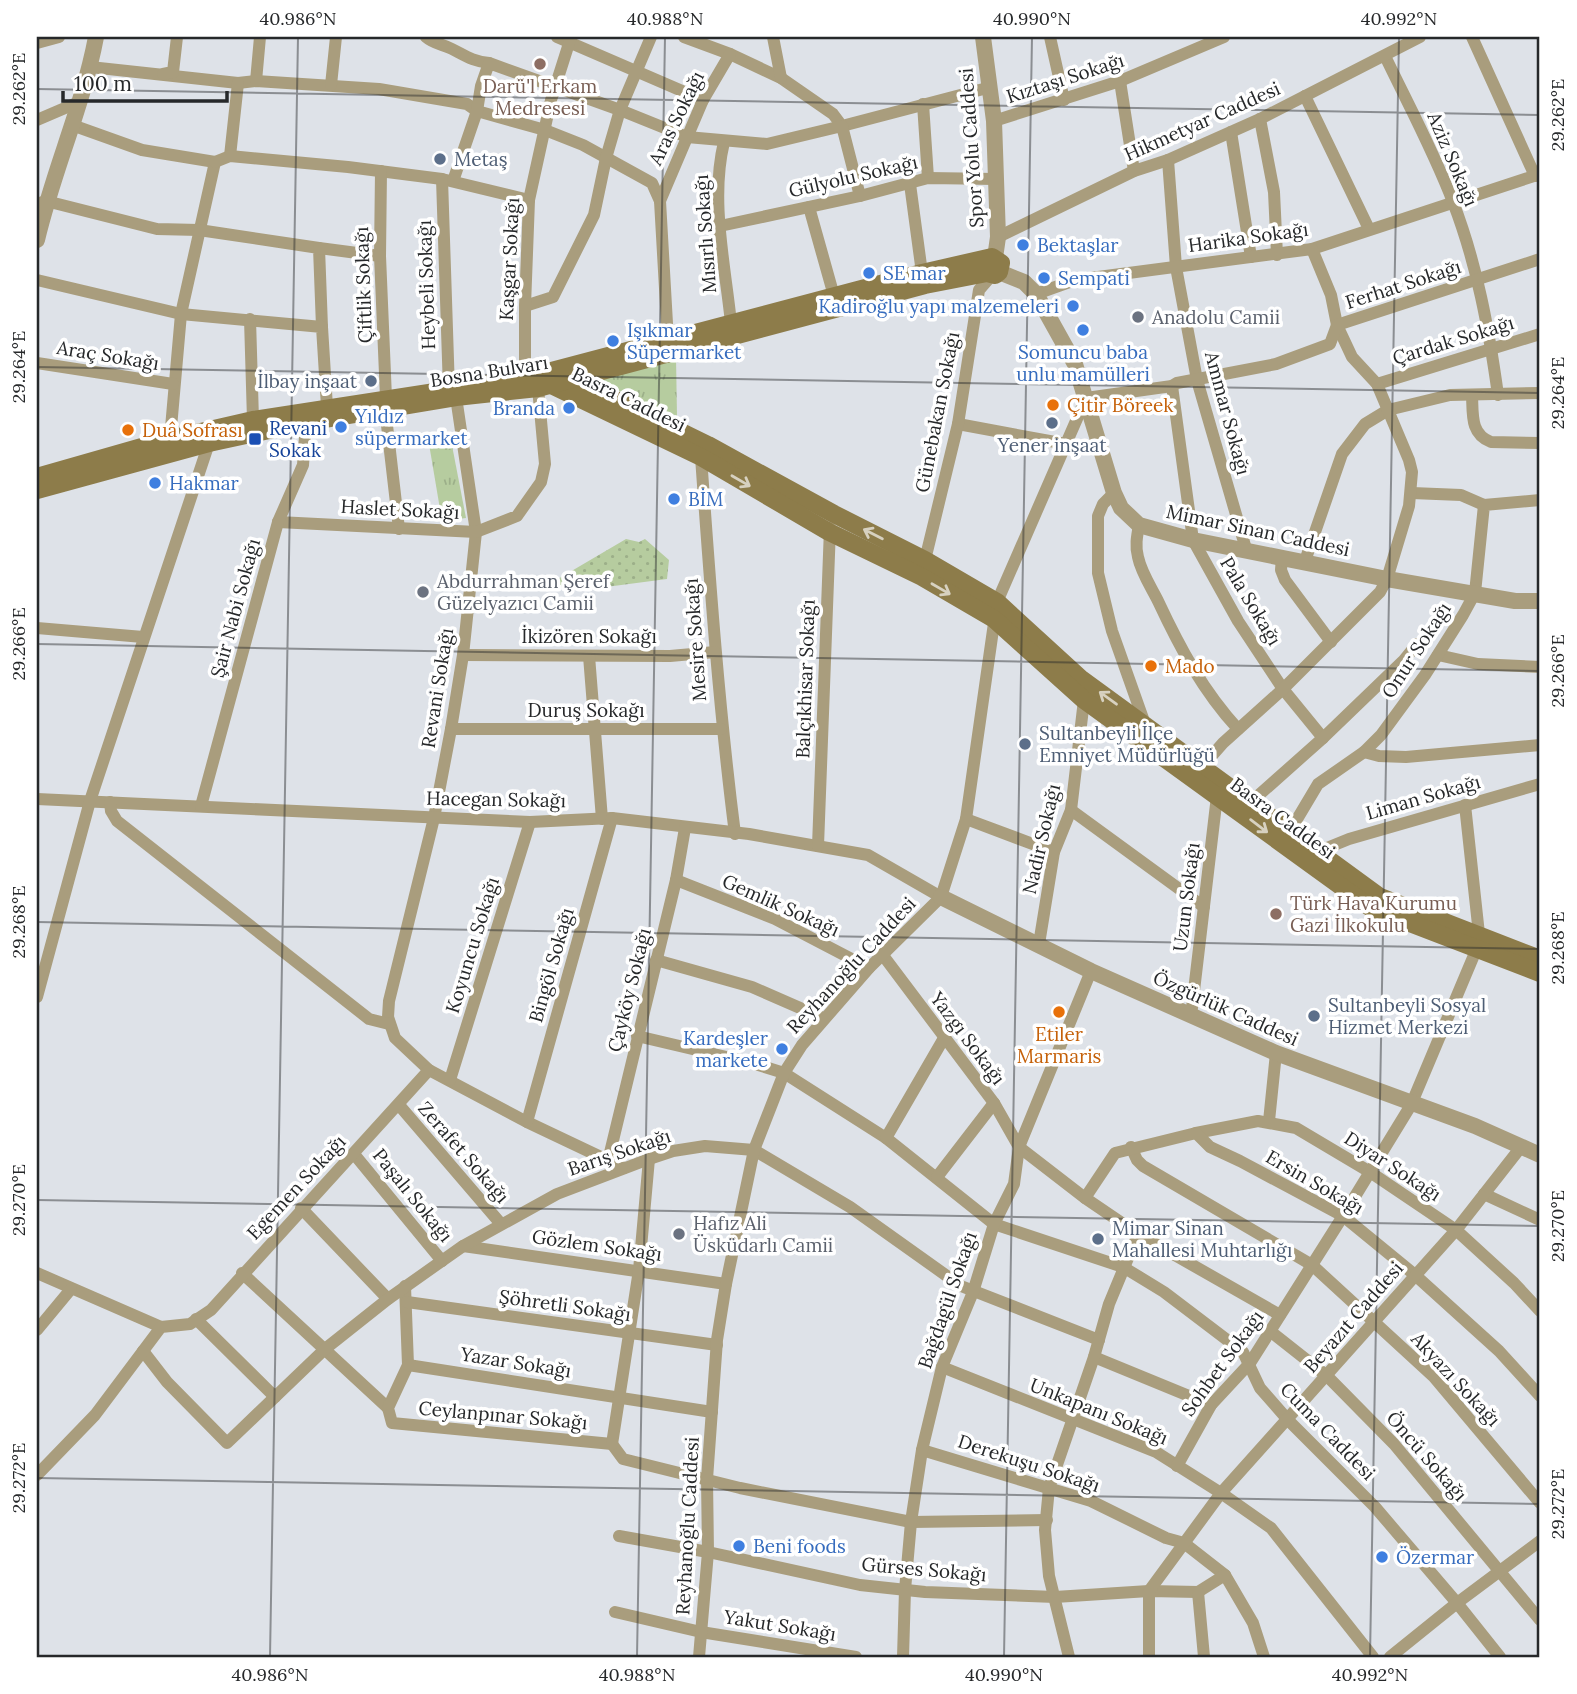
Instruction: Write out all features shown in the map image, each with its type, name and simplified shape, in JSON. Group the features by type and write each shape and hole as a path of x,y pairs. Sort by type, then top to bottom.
{"main road":[{"name":"Bosna Bulvarı","path":"547,380 731,323 922,273 992,268"},
{"name":"Bosna Bulvarı","path":"37,477 170,439 253,420 327,407 386,403 547,380 992,268"},
{"name":"Basra Caddesi","path":"547,380 704,451 925,560 996,610 1080,678 1201,768 1221,791 1251,802 1380,897 1478,941 1540,973"},
{"name":"Bosna Bulvarı","path":"37,490 209,443 386,403"},
{"name":"Basra Caddesi","path":"704,451 830,532 922,578 996,610 1084,700 1221,791 1371,908 1540,959"}],"street":[{"path":"37,43 59,37"},
{"path":"37,240 41,202 72,125 90,67 96,37"},
{"path":"162,75 173,72 177,37"},
{"path":"256,81 260,37"},
{"path":"331,85 337,37"},
{"path":"426,37 472,61 489,63 687,137 724,142 767,144 991,87"},
{"path":"525,306 553,297 594,215 620,110 651,37"},
{"path":"684,37 730,54 780,78 832,114 842,126 860,196"},
{"path":"773,37 780,78"},
{"name":"Spor Yolu Caddesi","path":"983,37 994,121 998,237 992,268"},
{"path":"1050,37 1064,100"},
{"name":"Kıztaşı Sokağı","path":"994,121 1120,81 1209,40 1224,37"},
{"name":"Hikmetyar Caddesi","path":"998,237 1134,172 1168,160 1260,119 1420,37"},
{"path":"1472,37 1537,175"},
{"path":"566,39 703,100"},
{"name":"Kaşgar Sokağı","path":"541,482 545,464 547,380 525,306 529,200 566,39"},
{"name":"Aras Sokağı","path":"660,201 703,100 730,54"},
{"name":"Aziz Sokağı","path":"1385,56 1454,203 1477,280 1492,349 1498,395"},
{"path":"447,180 477,111 481,86 489,63"},
{"path":"90,67 238,83 256,81 379,89 467,104 477,111 545,130 583,145 652,183 660,201 668,341"},
{"path":"1120,81 1134,172"},
{"path":"230,156 238,83"},
{"path":"1305,96 1369,229"},
{"path":"37,120 79,102"},
{"path":"923,104 928,178"},
{"path":"1260,119 1274,192 1277,255"},
{"path":"72,125 142,150 215,162 230,156 381,171 447,180 529,200"},
{"path":"1231,132 1251,257"},
{"name":"Mısırlı Sokağı","path":"724,142 719,164 720,226 731,323"},
{"name":"Ammar Sokağı","path":"1168,160 1176,267 1197,380 1245,549"},
{"path":"170,439 181,314 215,162"},
{"name":"Çiftlik Sokağı","path":"381,171 380,256 386,403 399,529"},
{"name":"Harika Sokağı","path":"1036,294 1075,280 1312,249 1537,175"},
{"name":"Gülyolu Sokağı","path":"720,226 860,196 928,178 996,179"},
{"name":"Heybeli Sokağı","path":"447,180 453,393"},
{"path":"910,184 922,273"},
{"path":"41,202 157,229 199,230 380,256"},
{"path":"809,207 834,296"},
{"path":"318,248 327,407"},
{"path":"1201,768 1215,751 1283,689 1380,592 1387,579 1412,493 1409,460 1377,384 1352,357 1336,325 1331,295 1312,249"},
{"name":"Ferhat Sokağı","path":"1086,398 1172,386 1276,364 1330,345 1336,325 1540,259"},
{"name":"Mimar Sinan Caddesi","path":"992,268 1024,282 1036,294 1076,364 1114,493 1121,508 1139,525 1193,540 1387,579 1515,601 1540,601"},
{"name":"Günebakan Sokağı","path":"925,560 958,424 979,290 992,268"},
{"path":"37,280 181,314 322,327"},
{"path":"250,319 253,420"},
{"name":"Çardak Sokağı","path":"1377,384 1540,334"},
{"name":"Araç Sokağı","path":"37,363 173,384"},
{"name":"Pala Sokağı","path":"1172,386 1193,540 1238,621 1283,689 1323,738"},
{"name":"Revani Sokağı","path":"389,1024 389,1002 433,818 451,729 463,655 476,532 453,393"},
{"path":"1306,561 1342,454 1365,424 1388,410 1450,395 1540,393"},
{"path":"1472,395 1475,429 1483,439 1491,442 1540,443"},
{"name":"Reyhanoğlu Caddesi","path":"699,1657 708,1552 708,1479 717,1345 726,1284 754,1150 784,1073 802,1045 882,954 941,897 966,819 996,610 1086,398"},
{"name":"Şair Nabi Sokağı","path":"201,806 278,522 303,464 306,422"},
{"path":"958,424 1066,444"},
{"path":"37,997 90,802 209,443"},
{"name":"Mesire Sokağı","path":"704,451 715,652 735,834"},
{"name":"Haslet Sokağı","path":"278,522 476,532 517,516 541,482"},
{"path":"1114,493 1102,504 1098,516 1098,573 1109,620 1146,727"},
{"path":"1412,493 1461,495 1484,505 1540,500"},
{"name":"Onur Sokağı","path":"1290,831 1318,784 1364,752 1381,735 1438,655 1475,593 1484,505"},
{"name":"Balçıkhisar Sokağı","path":"818,846 830,532 834,514"},
{"path":"1139,525 1138,559 1173,633 1218,708 1238,729"},
{"path":"1282,557 1285,580 1331,642"},
{"path":"37,628 143,637"},
{"path":"1251,802 1323,738 1404,660 1417,644"},
{"name":"İkizören Sokağı","path":"463,655 670,656 715,652"},
{"path":"1438,655 1478,664 1540,667"},
{"path":"589,656 594,729 607,818"},
{"name":"Nadir Sokağı","path":"1039,944 1054,852 1071,810 1084,700"},
{"name":"Duruş Sokağı","path":"451,729 722,729"},
{"path":"1364,752 1379,756 1406,757 1540,745"},
{"name":"Liman Sokağı","path":"1317,852 1349,839 1540,784"},
{"name":"Uzun Sokağı","path":"1191,1016 1221,791"},
{"name":"Hacegan Sokağı","path":"37,799 530,822 607,818 749,834 868,856 941,897"},
{"path":"110,802 111,811 117,821 369,1020 389,1024 399,1044 429,1070 527,1122 624,1168"},
{"path":"1465,805 1478,941"},
{"path":"1071,810 1205,907"},
{"name":"Bingöl Sokağı","path":"527,1122 607,818"},
{"path":"966,819 1054,852"},
{"name":"Koyuncu Sokağı","path":"450,1080 530,822"},
{"name":"Çayköy Sokağı","path":"608,1161 676,880 685,828"},
{"name":"Gemlik Sokağı","path":"676,880 775,919 869,968"},
{"name":"Özgürlük Caddesi","path":"941,897 1091,971 1276,1053 1411,1105 1475,1126 1540,1155"},
{"name":"Sohbet Sokağı","path":"1177,1466 1211,1405 1250,1363 1411,1105 1478,941"},
{"name":"Yazgı Sokağı","path":"882,954 994,1103 1019,1147"},
{"path":"656,960 752,987 823,1018"},
{"name":"Bağdagül Sokağı","path":"903,1657 911,1522 922,1450 942,1367 972,1292 994,1224 1014,1184 1019,1147 1091,971"},
{"name":"Cuma Caddesi","path":"637,1036 784,1073 886,1138 994,1224 1123,1267 1164,1292 1243,1352 1260,1388 1375,1507 1500,1657"},
{"path":"886,1138 944,1038"},
{"path":"1269,1121 1276,1053"},
{"name":"Egemen Sokağı","path":"161,1328 190,1324 211,1310 429,1070"},
{"path":"937,1177 994,1103"},
{"name":"Zerafet Sokağı","path":"399,1105 501,1224"},
{"name":"Diyar Sokağı","path":"1196,1133 1246,1122 1269,1121 1296,1128 1370,1172 1456,1230 1514,1283 1540,1311"},
{"path":"1085,1198 1110,1157 1120,1150 1196,1133"},
{"name":"Ersin Sokağı","path":"1196,1133 1210,1147 1343,1216 1535,1380 1540,1396"},
{"name":"Barış Sokağı","path":"143,1351 167,1382 228,1443 325,1349 388,1298 463,1246 557,1194 649,1158 705,1146 754,1150 850,1207 972,1292 1099,1340"},
{"path":"1019,1147 1085,1198 1138,1234 1280,1315"},
{"name":"Akyazı Sokağı","path":"1131,1147 1143,1166 1312,1265 1433,1376 1540,1503"},
{"name":"Beyazıt Caddesi","path":"1149,1591 1221,1493 1456,1230 1521,1147"},
{"name":"Paşalı Sokağı","path":"354,1154 442,1261"},
{"path":"649,1158 639,1270 612,1444 624,1459 911,1522 1047,1520"},
{"path":"1484,1194 1540,1220"},
{"path":"301,1208 388,1298"},
{"path":"1069,1657 1049,1576 1045,1530 1049,1488 1094,1357 1109,1304 1138,1234"},
{"name":"Gözlem Sokağı","path":"463,1246 726,1284"},
{"path":"37,1273 161,1328 95,1415 37,1475"},
{"path":"242,1273 388,1408 408,1365 405,1286"},
{"path":"37,1330 71,1289"},
{"name":"Şöhretli Sokağı","path":"407,1303 717,1345"},
{"path":"196,1320 275,1397"},
{"name":"Öncü Sokağı","path":"1270,1331 1327,1376 1394,1444 1540,1620"},
{"path":"1094,1357 1211,1405"},
{"name":"Yazar Sokağı","path":"408,1365 712,1412"},
{"name":"Unkapanı Sokağı","path":"942,1367 1156,1452 1221,1493 1271,1528 1373,1657"},
{"name":"Ceylanpınar Sokağı","path":"388,1408 392,1423 612,1444"},
{"name":"Derekuşu Sokağı","path":"922,1450 1091,1501 1166,1538 1184,1543 1225,1575 1253,1623 1264,1657"},
{"name":"Gürses Sokağı","path":"619,1536 860,1585 905,1590 1055,1597 1149,1591 1198,1592"},
{"path":"1390,1657 1540,1541"},
{"path":"1204,1657 1198,1592 1225,1575"},
{"path":"1149,1591 1149,1657"},
{"name":"Yakut Sokağı","path":"615,1612 701,1632 856,1657"}],"green space":[{"path":"676,357 677,416 594,380"},
{"path":"450,435 466,518 442,521 428,438"},
{"path":"626,539 639,542 645,539 669,560 667,579 583,590 546,586"}],"place":[{"name":"Darü'l Erkam Medresesi","path":"540,64"},
{"name":"Metaş","path":"440,159"},
{"name":"Bektaşlar","path":"1023,245"},
{"name":"SE mar","path":"869,273"},
{"name":"Sempati","path":"1044,278"},
{"name":"Kadiroğlu yapı malzemeleri","path":"1073,306"},
{"name":"Anadolu Camii","path":"1138,317"},
{"name":"Somuncu baba unlu mamülleri","path":"1083,330"},
{"name":"Işıkmar Süpermarket","path":"613,341"},
{"name":"İlbay inşaat","path":"371,381"},
{"name":"Çitir Böreek","path":"1053,405"},
{"name":"Branda","path":"569,408"},
{"name":"Yener inşaat","path":"1052,423"},
{"name":"Yıldız süpermarket","path":"341,427"},
{"name":"Duâ Sofrası","path":"128,430"},
{"name":"Revani Sokak","path":"255,439"},
{"name":"Hakmar","path":"155,483"},
{"name":"BİM","path":"674,499"},
{"name":"Abdurrahman Şeref Güzelyazıcı Camii","path":"423,592"},
{"name":"Mado","path":"1151,666"},
{"name":"Sultanbeyli İlçe Emniyet Müdürlüğü","path":"1025,744"},
{"name":"Türk Hava Kurumu Gazi İlkokulu","path":"1276,914"},
{"name":"Etiler Marmaris","path":"1059,1012"},
{"name":"Sultanbeyli Sosyal Hizmet Merkezi","path":"1314,1016"},
{"name":"Kardeşler markete","path":"782,1049"},
{"name":"Hafız Ali Üsküdarlı Camii","path":"679,1234"},
{"name":"Mimar Sinan Mahallesi Muhtarlığı","path":"1098,1239"},
{"name":"Beni foods","path":"739,1546"},
{"name":"Özermar","path":"1382,1557"}]}
